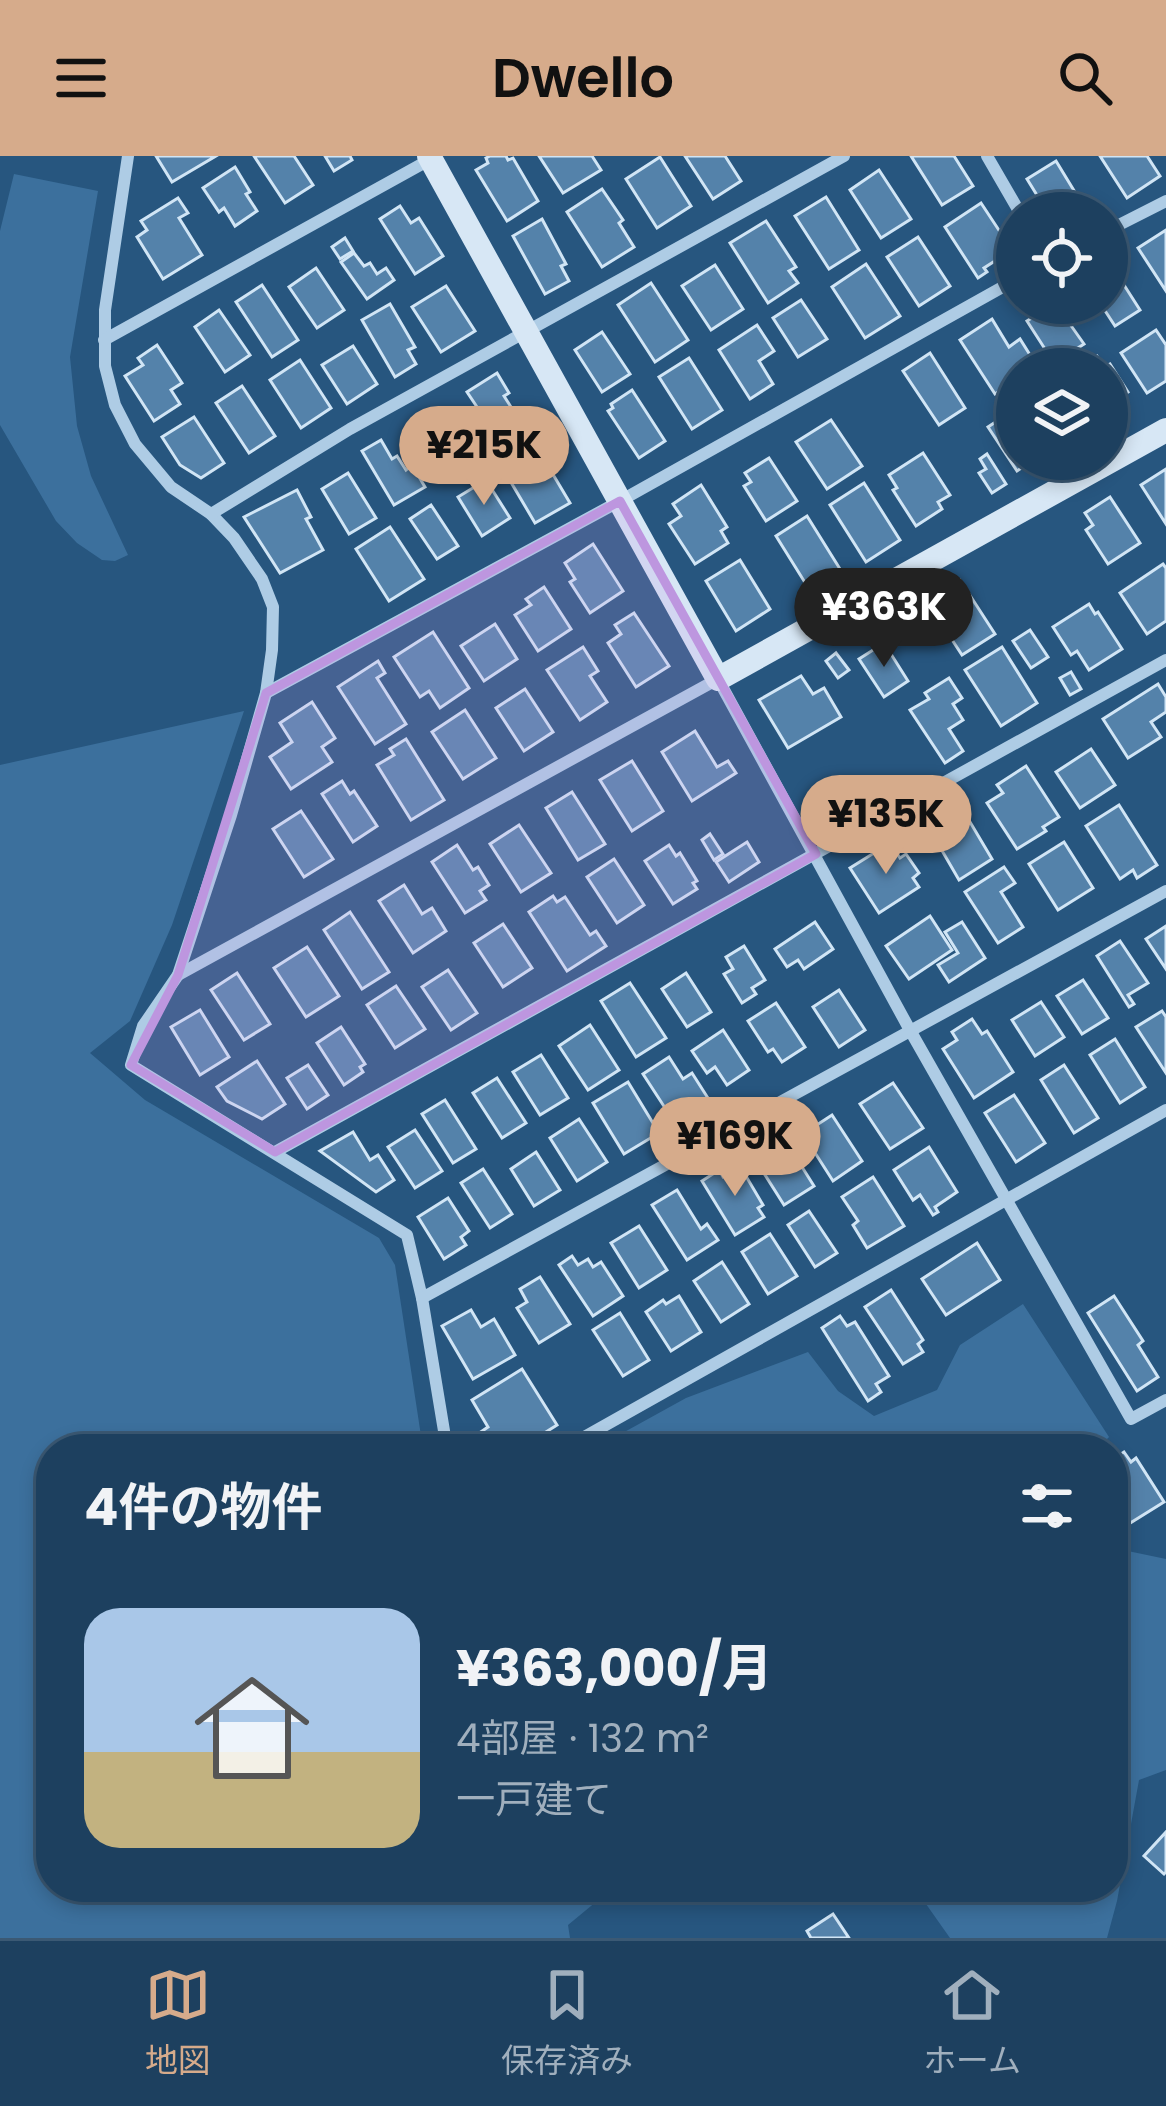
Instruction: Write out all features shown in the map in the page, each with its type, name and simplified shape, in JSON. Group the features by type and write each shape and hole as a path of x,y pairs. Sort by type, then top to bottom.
{"street":[{"path":"128,156 105,310 105,366 115,405 135,444 171,487 211,514 234,538 262,579 273,607 266,693 231,815 178,975 143,1026 131,1065 407,1235 445,1434"},
{"path":"211,514 350,429 844,156"},
{"path":"987,156 1008,192"},
{"path":"104,340 433,157 911,1032 1131,1419 1166,1400"},
{"path":"1128,220 1166,200"},
{"path":"266,693 996,291"},
{"path":"178,975 1166,430"},
{"path":"275,1152 1166,660"},
{"path":"422,1298 1166,891"},
{"path":"590,1434 1166,1110"}],"highlighted area":[{"path":"620,501 816,854 275,1152 131,1065 178,975 266,693"}],"shaded area":[{"path":"14,174 98,191 70,357 77,426 91,476 128,555 115,561 102,560 56,521 0,425 0,231"},
{"path":"244,711 172,925 130,1021 90,1053 145,1100 379,1238 395,1265 421,1434 36,1434 36,1902 596,1902 568,1925 570,1938 0,1938 0,765"},
{"path":"1023,1304 1107,1434 621,1434 686,1398 808,1352 838,1391 874,1416 937,1390 960,1345"},
{"path":"1128,1551 1166,1559 1166,1770 1139,1780 1128,1840"},
{"path":"925,1902 1117,1902 1107,1938 950,1938"}],"building":[{"path":"156,156 216,156 172,182"},
{"path":"254,156 294,156 313,185 285,203"},
{"path":"325,156 350,156 352,160 334,171"},
{"path":"490,156 513,158 538,201 507,221 476,170"},
{"path":"539,156 592,156 601,170 563,193"},
{"path":"685,156 725,156 741,181 713,199"},
{"path":"911,156 954,156 973,186 942,205"},
{"path":"1100,156 1147,156 1160,176 1128,197"},
{"path":"660,157 691,206 657,228 626,179"},
{"path":"1056,161 1075,192 1035,192 1027,179"},
{"path":"235,167 257,211 235,226 203,188"},
{"path":"879,170 911,219 881,238 850,190"},
{"path":"602,189 634,247 602,267 567,212"},
{"path":"826,197 859,250 829,269 795,216"},
{"path":"178,198 188,213 179,218 202,255 163,279 137,237 147,230 141,221"},
{"path":"981,203 996,226 996,260 984,268 987,272 978,278 945,227"},
{"path":"400,206 411,223 419,218 443,256 415,274 380,219"},
{"path":"542,219 566,264 561,266 569,281 545,294 513,236"},
{"path":"766,221 796,267 789,271 798,283 768,303 730,243"},
{"path":"1166,230 1166,291 1138,248"},
{"path":"918,237 950,286 919,306 887,257"},
{"path":"345,238 353,251 340,259 332,247"},
{"path":"354,253 377,274 386,268 394,280 367,299 341,262"},
{"path":"866,264 900,316 865,338 832,287"},
{"path":"715,265 743,309 711,330 682,286"},
{"path":"316,268 344,310 317,328 289,287"},
{"path":"651,283 688,340 655,362 618,305"},
{"path":"262,285 298,340 272,357 236,302"},
{"path":"446,286 475,331 441,352 412,307"},
{"path":"1128,291 1140,310 1128,318"},
{"path":"801,300 827,339 798,357 773,318"},
{"path":"390,304 415,347 408,350 416,364 395,377 362,320"},
{"path":"219,310 250,355 225,372 195,327"},
{"path":"992,319 1009,347 1020,339 1026,348 996,348 995,394 960,340"},
{"path":"1029,324 1070,324 1084,344 1078,348 1044,348"},
{"path":"757,325 774,351 759,361 773,384 750,399 719,350"},
{"path":"1156,330 1166,345 1166,381 1147,393 1128,364 1128,348"},
{"path":"602,332 630,374 602,392 575,350"},
{"path":"157,345 182,383 171,390 180,404 154,421 125,376 143,365 138,358"},
{"path":"353,346 377,384 347,404 322,365"},
{"path":"930,353 965,408 939,425 903,371"},
{"path":"689,358 722,410 692,429 659,377"},
{"path":"300,360 331,408 301,428 270,380"},
{"path":"497,373 509,393 504,396 526,431 495,451 470,411 477,407 467,392"},
{"path":"242,386 275,436 249,453 216,403"},
{"path":"632,390 665,441 639,458 608,411"},
{"path":"453,416 477,453 448,479 425,444 432,439 428,433"},
{"path":"194,417 224,463 201,478 180,465 162,437"},
{"path":"831,420 862,466 827,489 796,442"},
{"path":"381,440 392,459 397,456 406,470 412,465 425,487 394,505 362,451"},
{"path":"923,453 950,495 938,502 942,509 916,526 889,475"},
{"path":"987,454 996,468 996,480 1006,484 992,493 979,473 986,469 980,459"},
{"path":"542,456 570,503 535,523 502,467 519,457 525,466"},
{"path":"769,458 797,501 766,521 744,486 751,482 745,473"},
{"path":"1166,469 1166,524 1141,485"},
{"path":"348,473 376,518 349,534 322,489"},
{"path":"486,480 510,518 482,536 458,497"},
{"path":"864,483 900,540 866,562 830,505"},
{"path":"701,485 727,527 721,531 728,543 695,564 669,524 681,516 673,504"},
{"path":"297,490 323,550 280,573 244,517"},
{"path":"1110,497 1140,543 1108,564 1086,530 1093,525 1085,513"},
{"path":"431,505 458,546 437,559 410,519"},
{"path":"807,516 840,569 809,589 776,536"},
{"path":"390,527 424,579 389,601 356,549"},
{"path":"593,544 623,591 590,613 570,582 575,579 565,563"},
{"path":"740,560 770,609 736,631 706,581"},
{"path":"1163,564 1166,621 1147,634 1120,593"},
{"path":"960,580 995,634 962,655 941,623 951,617 937,595"},
{"path":"544,587 571,629 538,651 515,615 531,605 526,599"},
{"path":"1089,604 1122,649 1089,670 1077,651 1071,655 1053,627"},
{"path":"634,613 669,666 636,687 608,643 621,634 615,625"},
{"path":"495,624 517,659 484,681 461,646"},
{"path":"1030,630 1048,657 1031,668 1013,641"},
{"path":"433,632 469,688 440,708 429,691 420,697 394,657"},
{"path":"884,643 908,681 884,697 859,659"},
{"path":"583,647 598,671 590,676 607,702 580,720 547,670"},
{"path":"1002,647 1037,703 1001,726 965,670"},
{"path":"836,653 849,670 838,678 826,661"},
{"path":"378,661 385,673 377,678 406,724 375,744 338,687"},
{"path":"1071,672 1081,689 1070,695 1060,678"},
{"path":"801,676 813,694 824,688 841,717 788,748 759,700"},
{"path":"949,678 962,698 953,704 963,720 949,729 963,751 945,763 910,710 929,699 925,693"},
{"path":"1158,684 1166,697 1166,712 1151,722 1161,737 1128,758 1103,719"},
{"path":"525,689 553,732 524,751 496,708"},
{"path":"312,702 335,738 322,747 332,762 291,789 270,757 292,742 280,723"},
{"path":"465,710 496,758 463,779 432,732"},
{"path":"695,731 717,767 728,761 736,773 692,801 662,752"},
{"path":"406,739 444,800 411,820 377,765 394,755 390,749"},
{"path":"1091,749 1115,785 1080,808 1056,772"},
{"path":"632,761 663,811 632,831 600,780"},
{"path":"1026,766 1059,817 1017,849 987,803 1003,793 997,785"},
{"path":"342,781 377,826 353,842 322,794"},
{"path":"572,792 605,844 578,860 546,808"},
{"path":"1119,805 1157,865 1137,878 1133,870 1120,879 1086,826"},
{"path":"301,811 333,859 304,877 273,829"},
{"path":"970,822 992,859 959,880 937,842"},
{"path":"519,825 551,873 521,892 490,844"},
{"path":"710,834 723,854 714,860 702,840"},
{"path":"747,842 759,862 729,882 716,862"},
{"path":"1064,842 1093,888 1058,910 1029,864"},
{"path":"890,843 900,858 906,854 919,873 913,878 919,887 879,913 850,868"},
{"path":"457,845 489,885 480,891 486,900 465,913 432,862"},
{"path":"669,845 676,856 680,853 697,881 693,883 697,889 673,904 645,861"},
{"path":"614,859 644,905 617,923 587,877"},
{"path":"1004,867 1015,883 1001,892 1023,927 998,943 965,892"},
{"path":"404,885 422,914 432,908 446,931 413,953 379,901"},
{"path":"553,896 557,902 565,897 590,935 596,931 606,946 567,971 529,912"},
{"path":"350,912 389,972 362,989 324,930"},
{"path":"930,916 952,950 909,979 886,946"},
{"path":"815,922 833,949 804,969 798,960 787,967 775,949"},
{"path":"962,922 985,958 949,982 938,965 958,953 945,932"},
{"path":"503,924 532,968 503,987 474,943"},
{"path":"1166,926 1166,969 1146,939"},
{"path":"1120,941 1148,983 1128,995 1134,1004 1129,1007 1097,956"},
{"path":"744,946 765,980 742,1003 724,974 733,969 726,957"},
{"path":"307,947 339,996 306,1017 274,968"},
{"path":"448,970 477,1013 451,1030 422,987"},
{"path":"237,973 270,1024 244,1040 211,990"},
{"path":"686,973 711,1012 687,1027 662,989"},
{"path":"1083,980 1108,1018 1082,1034 1057,996"},
{"path":"630,983 666,1038 636,1057 601,1001"},
{"path":"396,986 425,1029 395,1048 367,1005"},
{"path":"839,990 865,1030 839,1047 813,1007"},
{"path":"1041,1002 1064,1037 1035,1056 1012,1020"},
{"path":"776,1003 805,1047 782,1062 773,1049 768,1052 748,1021"},
{"path":"200,1010 229,1057 200,1075 171,1027"},
{"path":"1162,1011 1166,1017 1166,1073 1136,1027"},
{"path":"972,1019 982,1034 987,1031 1013,1072 974,1098 943,1049 957,1040 952,1032"},
{"path":"590,1025 619,1070 588,1090 559,1046"},
{"path":"341,1027 365,1064 360,1067 363,1072 344,1085 317,1043"},
{"path":"723,1030 749,1070 727,1085 715,1067 707,1073 692,1051"},
{"path":"1115,1039 1145,1087 1120,1103 1090,1055"},
{"path":"541,1055 568,1098 540,1115 513,1072"},
{"path":"669,1057 683,1079 692,1073 713,1106 688,1122 678,1108 669,1114 643,1074"},
{"path":"257,1061 285,1104 262,1119 227,1101 217,1087"},
{"path":"308,1065 328,1095 307,1109 287,1078"},
{"path":"1064,1065 1098,1118 1074,1133 1041,1080"},
{"path":"497,1078 526,1123 502,1138 473,1093"},
{"path":"628,1082 659,1133 624,1154 593,1103"},
{"path":"893,1083 923,1128 890,1149 860,1104"},
{"path":"1014,1095 1045,1143 1016,1162 985,1113"},
{"path":"445,1100 476,1149 453,1163 422,1114"},
{"path":"832,1115 862,1161 833,1181 803,1134"},
{"path":"579,1119 607,1162 577,1181 550,1138"},
{"path":"415,1130 442,1171 415,1188 388,1147"},
{"path":"353,1132 370,1160 378,1155 394,1180 376,1192 320,1151"},
{"path":"929,1147 957,1192 935,1207 938,1212 933,1215 920,1195 913,1200 894,1170"},
{"path":"790,1148 814,1186 784,1205 760,1167"},
{"path":"536,1152 560,1190 534,1206 511,1169"},
{"path":"740,1166 763,1205 758,1208 764,1217 735,1235 702,1181 719,1170 723,1177"},
{"path":"483,1169 512,1214 490,1228 461,1183"},
{"path":"873,1177 904,1226 867,1248 853,1225 858,1221 842,1197"},
{"path":"677,1190 701,1229 707,1224 718,1240 687,1260 652,1205"},
{"path":"448,1198 469,1231 461,1237 466,1245 444,1259 418,1217"},
{"path":"809,1211 837,1253 815,1267 788,1225"},
{"path":"639,1226 667,1270 639,1288 611,1243"},
{"path":"770,1234 797,1276 768,1294 742,1252"},
{"path":"977,1243 1000,1280 946,1315 922,1279"},
{"path":"572,1256 578,1265 588,1259 593,1267 601,1262 623,1296 593,1316 559,1265"},
{"path":"722,1262 749,1304 721,1322 694,1281"},
{"path":"540,1277 570,1324 539,1343 517,1308 527,1302 520,1289"},
{"path":"891,1290 923,1340 918,1344 923,1352 903,1364 865,1307"},
{"path":"679,1296 701,1332 671,1351 646,1312"},
{"path":"1114,1296 1143,1341 1138,1345 1158,1377 1137,1391 1088,1313"},
{"path":"471,1310 481,1327 494,1319 515,1355 473,1379 442,1326"},
{"path":"620,1313 649,1360 623,1376 593,1330"},
{"path":"840,1316 847,1326 855,1322 889,1376 876,1384 881,1392 868,1401 822,1328"},
{"path":"522,1369 557,1425 543,1434 478,1434 488,1427 472,1400"},
{"path":"1128,1458 1131,1462 1136,1458 1164,1502 1128,1524"},
{"path":"1166,1832 1166,1872 1164,1874 1144,1856"},
{"path":"833,1914 849,1938 811,1938 807,1931"}]}
